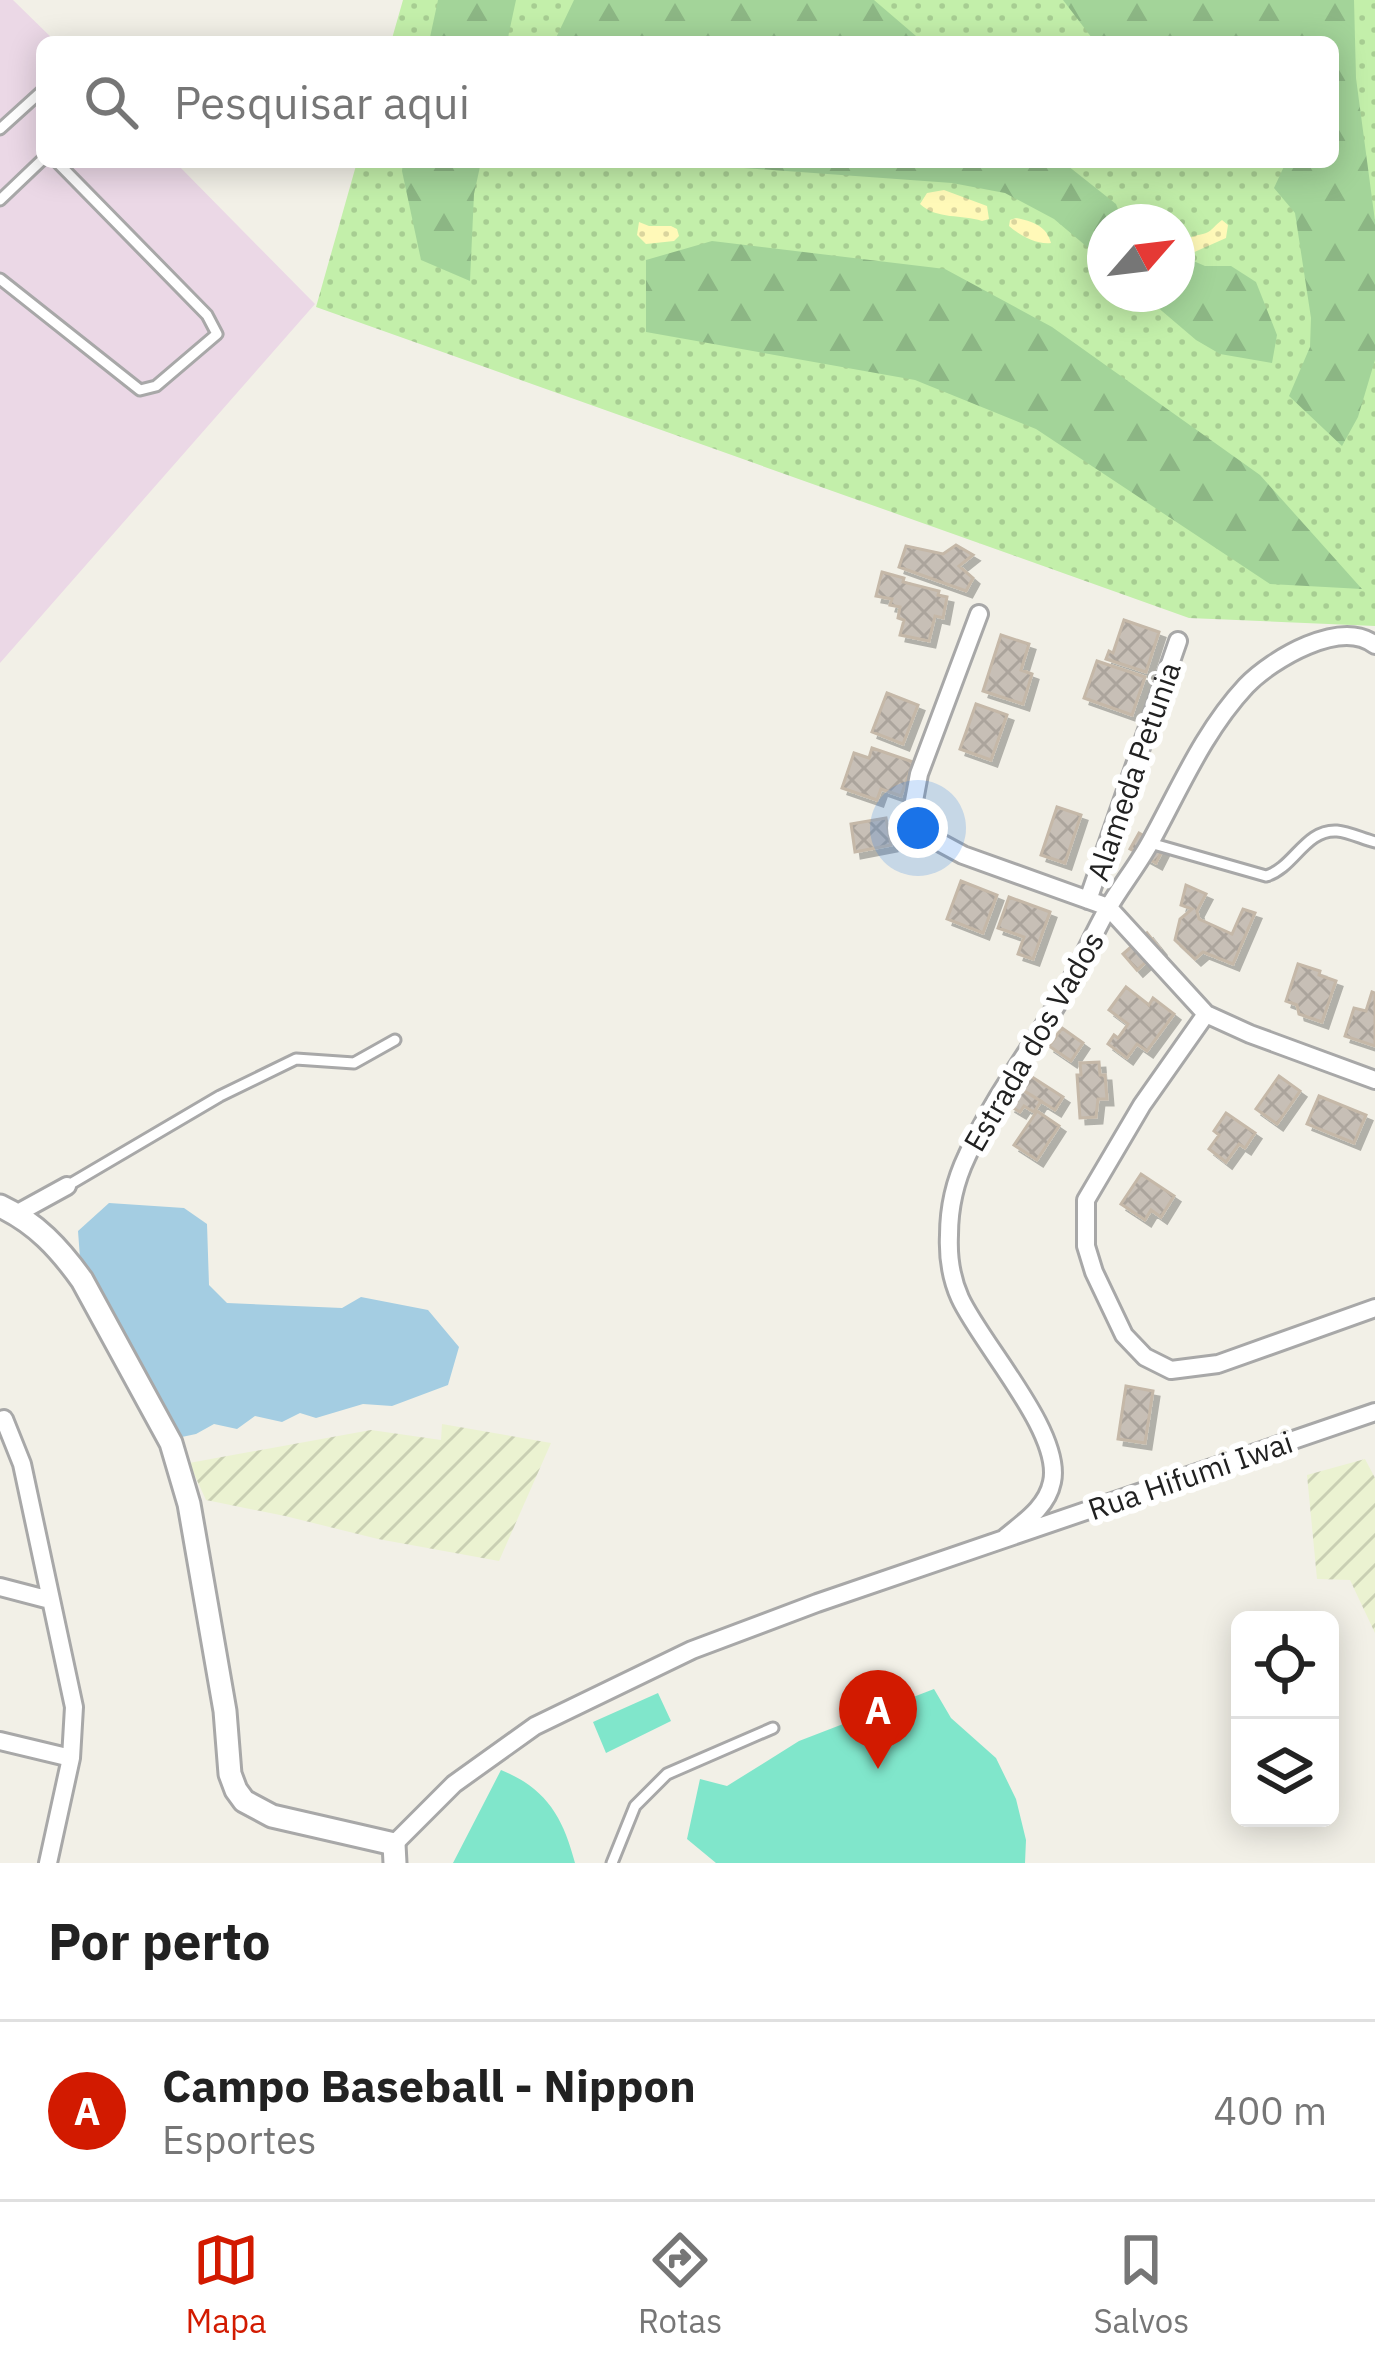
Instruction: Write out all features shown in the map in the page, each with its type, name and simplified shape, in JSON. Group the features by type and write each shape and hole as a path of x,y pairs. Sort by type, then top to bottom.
{"street":[{"path":"979,614 919,774 914,801 939,842 1108,908 1206,1014 1375,1080"},
{"name":"Estrada dos Vados","path":"1006,1537 1034,1513 1053,1479 1042,1433 957,1293 950,1265 950,1210 965,1159 1150,843 1200,748 1248,684 1269,667 1317,643 1350,635 1374,643"},
{"name":"Alameda Petunia","path":"1088,900 1178,641"},
{"path":"1206,1014 1142,1105 1085,1200 1085,1246 1124,1336 1145,1357 1171,1370 1218,1364 1375,1309"},
{"path":"8,1210 67,1186"},
{"path":"8,1210 45,1234 82,1280 171,1443 189,1504 236,1790 244,1801 272,1816 394,1854"},
{"name":"Rua Hifumi Iwai","path":"394,1854 454,1784 496,1752 535,1726 692,1650 1375,1412"},
{"path":"2,1418 22,1465 74,1707 70,1758 48,1863"},
{"path":"0,1587 50,1600"},
{"path":"0,1741 70,1758"}],"lane":[{"path":"0,129 36,96"},
{"path":"0,200 36,166"},
{"path":"0,279 140,391 156,386 217,334 207,315 63,168"},
{"path":"1150,843 1266,876 1277,872 1315,835 1336,831 1375,842"},
{"path":"67,1186 220,1096 296,1059 354,1063 395,1040"},
{"path":"612,1863 635,1806 667,1774 773,1728"}],"shaded area":[{"path":"0,0 13,0 50,36 36,36 36,168 181,168 315,304 0,663"}],"green space":[{"path":"403,0 1375,0 1375,626 1189,618 316,307 355,168 1339,168 1339,36 393,36"},
{"path":"438,0 516,0 508,36 430,36"},
{"path":"574,0 874,0 916,36 557,36"},
{"path":"1063,0 1354,0 1356,78 1375,221 1375,360 1358,417 1342,446 1289,396 1310,347 1311,318 1295,213 1274,188 1283,168 1339,168 1339,36 1090,36"},
{"path":"480,168 470,281 421,260 402,171"},
{"path":"744,168 1071,168 1116,204 1087,204 1087,247 1054,219 1005,193 952,183"},
{"path":"712,241 945,269 1052,327 1260,475 1362,589 1270,584 1036,429 915,380 646,332 646,260"},
{"path":"1195,262 1231,266 1256,282 1277,335 1272,363 1220,354 1163,312 1195,312"},
{"path":"442,1424 551,1443 499,1561 206,1500 189,1463 371,1430 441,1440"},
{"path":"1365,1459 1375,1478 1375,1633 1350,1580 1317,1579 1307,1475"},
{"path":"934,1689 951,1718 996,1758 1016,1799 1026,1840 1025,1863 716,1863 687,1839 700,1779 727,1786 799,1741"},
{"path":"658,1693 671,1721 606,1753 593,1722"},
{"path":"501,1770 530,1786 550,1806 575,1863 453,1863"}],"sand":[{"path":"944,190 987,206 989,219 942,215 920,204 927,193"},
{"path":"1010,220 1038,225 1051,243 1034,241 1013,229"},
{"path":"1222,220 1228,225 1226,238 1195,252 1195,237"},
{"path":"639,222 671,226 679,236 674,241 646,244 637,235"}],"water":[{"path":"109,1203 184,1208 207,1224 209,1285 227,1303 342,1308 361,1297 428,1310 459,1347 448,1385 392,1406 363,1404 316,1418 300,1413 282,1422 255,1416 237,1429 214,1424 177,1438 80,1258 78,1231"}],"building":[{"path":"956,545 973,555 959,566 973,578 966,591 899,567 906,546 943,554"},
{"path":"882,572 947,597 943,618 935,616 929,641 900,635 904,620 898,618 900,607 890,605 892,599 876,596"},
{"path":"1124,620 1159,632 1146,672 1106,659 1109,651 1113,653"},
{"path":"1001,635 1029,644 1021,670 1032,674 1023,704 983,691"},
{"path":"1097,661 1145,677 1132,715 1084,698"},
{"path":"887,693 918,705 903,744 872,732"},
{"path":"976,704 1007,715 991,760 960,749"},
{"path":"872,748 913,762 901,796 881,789 877,800 842,788 854,753 869,758"},
{"path":"1057,807 1081,815 1065,863 1041,855"},
{"path":"886,818 891,845 855,852 851,824"},
{"path":"1139,833 1164,847 1156,863 1130,849"},
{"path":"961,881 997,895 983,933 947,919"},
{"path":"1186,885 1206,894 1197,911 1199,919 1232,934 1243,909 1255,913 1233,964 1203,952 1195,959 1175,940 1180,919 1192,909 1181,905"},
{"path":"1009,897 1050,912 1033,959 1018,954 1024,937 998,928"},
{"path":"1147,933 1160,949 1137,970 1123,954"},
{"path":"1298,964 1336,981 1322,1022 1299,1014 1297,1005 1286,1001"},
{"path":"1126,987 1149,1005 1153,998 1174,1014 1147,1051 1137,1044 1127,1058 1108,1044 1128,1024 1109,1010"},
{"path":"1372,992 1375,1046 1345,1036 1354,1008 1366,1011"},
{"path":"1062,1028 1083,1043 1071,1061 1049,1046"},
{"path":"1099,1062 1107,1099 1098,1099 1096,1117 1080,1118 1080,1063"},
{"path":"1029,1075 1063,1097 1055,1110 1021,1089"},
{"path":"1279,1076 1300,1091 1277,1124 1256,1109"},
{"path":"1021,1089 1041,1101 1034,1112 1010,1106"},
{"path":"1319,1096 1366,1115 1354,1143 1307,1124"},
{"path":"1037,1111 1059,1126 1037,1160 1014,1145"},
{"path":"1226,1113 1255,1133 1226,1162 1209,1149"},
{"path":"1141,1174 1174,1196 1161,1217 1151,1210 1145,1220 1121,1204"},
{"path":"1126,1386 1153,1391 1145,1443 1118,1439"}],"place":[{"name":"Campo Baseball - Nippon","path":"878,1769"}]}
